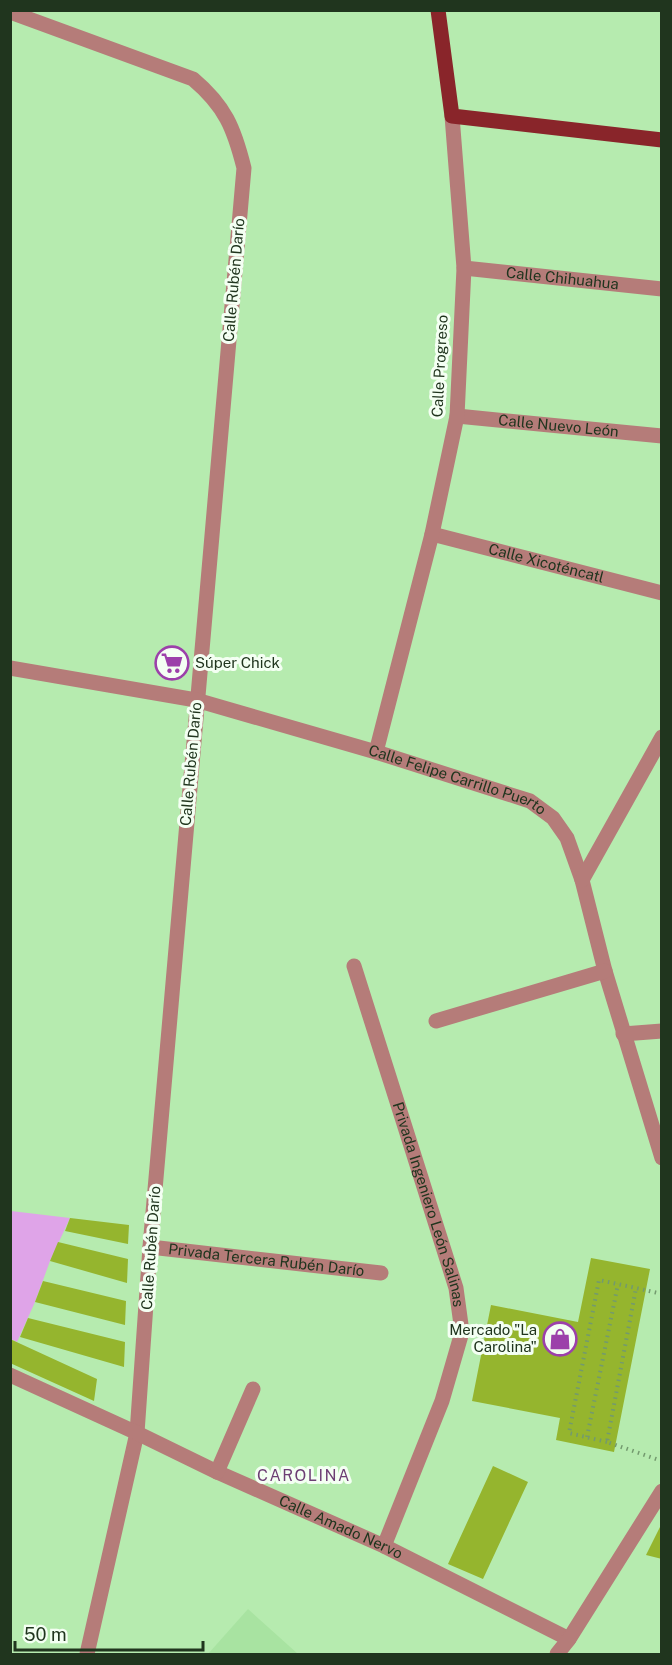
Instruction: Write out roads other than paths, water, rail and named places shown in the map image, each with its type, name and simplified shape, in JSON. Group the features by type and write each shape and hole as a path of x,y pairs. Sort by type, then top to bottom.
{"main road":[{"name":"Calle Progreso","path":"438,10 452,116"},
{"path":"452,116 662,140"}],"street":[{"name":"Calle Rubén Darío","path":"10,12 193,79 211,94 225,114 237,138 244,168 196,700 150,1247 137,1433 87,1654"},
{"name":"Calle Progreso","path":"376,752 432,534 457,416 464,268 452,116"},
{"name":"Calle Chihuahua","path":"464,268 662,289"},
{"name":"Calle Nuevo León","path":"457,416 662,436"},
{"name":"Calle Xicoténcatl","path":"432,534 662,593"},
{"name":"Calle Felipe Carrillo Puerto","path":"10,668 196,700 376,752 530,801 553,818 567,838 582,880 623,1034 662,1158"},
{"path":"582,880 662,737"},
{"name":"Privada Ingeniero León Salinas","path":"354,966 456,1288 462,1332 442,1401 384,1546"},
{"path":"436,1021 605,971"},
{"path":"623,1034 662,1031"},
{"name":"Privada Tercera Rubén Darío","path":"150,1247 381,1273"},
{"name":"Calle Amado Nervo","path":"10,1375 217,1472 384,1546 569,1639"},
{"path":"217,1472 253,1389"},
{"path":"556,1654 569,1639 662,1491"}],"place":[{"name":"Súper Chick","path":"172,663"},
{"name":"Mercado \"La Carolina\"","path":"560,1339"}],"district":[{"name":"CAROLINA","path":"304,1475"}]}
